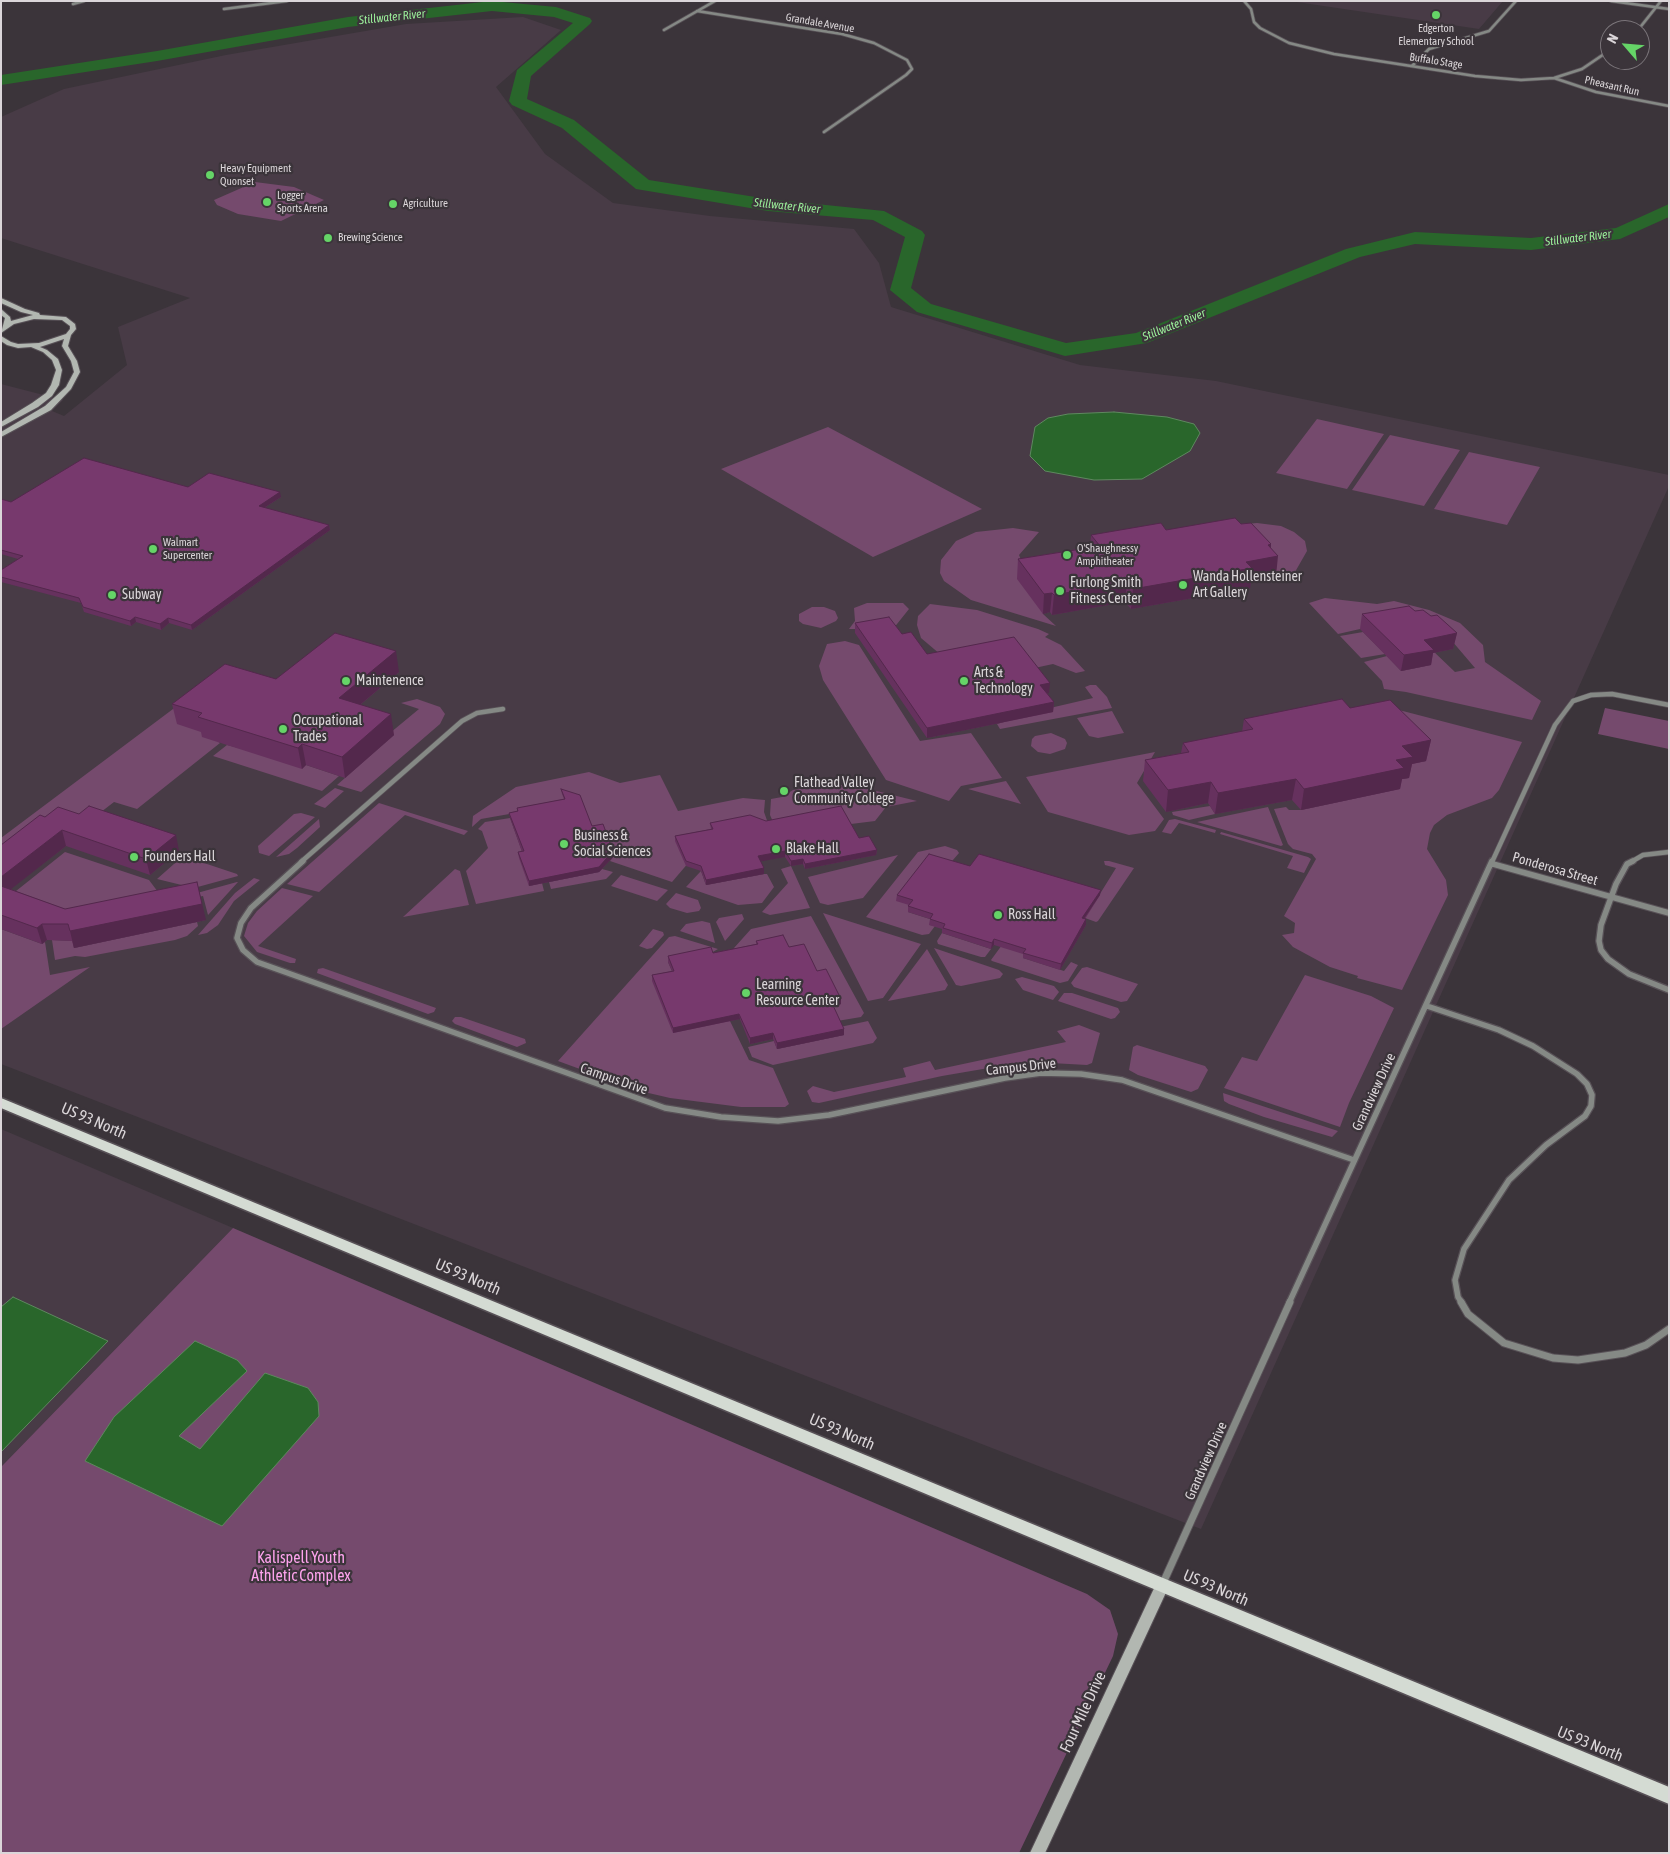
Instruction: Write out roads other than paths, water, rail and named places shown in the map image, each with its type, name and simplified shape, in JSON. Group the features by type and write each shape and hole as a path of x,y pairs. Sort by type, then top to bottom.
{"main road":[{"path":"1,300 23,311 70,321 73,329 68,335 65,346 74,361 76,372 69,388 48,408 1,434"},
{"path":"1,311 8,318 4,329"},
{"path":"4,329 22,319 50,316"},
{"path":"1,338 9,344 29,346 51,343 68,335"},
{"path":"1,425 43,400 55,385 58,377 57,364 51,355 29,346"},
{"name":"US 93 North","path":"1,1103 1669,1796"},
{"name":"Four Mile Drive","path":"1037,1853 1162,1586"}],"street":[{"path":"73,4 84,1"},
{"path":"224,9 287,1"},
{"path":"664,30 715,1"},
{"name":"Buffalo Stage","path":"1244,1 1251,9 1256,25 1282,41 1314,50 1412,66 1498,79 1532,80 1554,78 1582,69 1600,57"},
{"path":"1412,66 1429,49 1489,31 1510,4 1516,1"},
{"path":"1611,1 1669,10"},
{"path":"1646,20 1662,1"},
{"name":"Grandale Avenue","path":"697,11 842,34 874,44 907,60 912,69 906,75 824,132"},
{"name":"Pheasant Run","path":"1554,78 1596,92 1669,106"},
{"name":"Grandview Drive","path":"1162,1586 1354,1160 1493,864 1555,725 1566,708 1583,696 1596,694 1629,696 1669,705"},
{"name":"Campus Drive","path":"503,709 477,712 462,721 269,890 252,908 242,923 237,938 243,950 257,962 619,1094 665,1108 722,1117 778,1121 829,1115 1005,1078 1041,1073 1081,1074 1122,1080 1354,1160"},
{"name":"Ponderosa Street","path":"1669,852 1642,855 1627,864 1611,897 1601,925 1599,942 1601,950 1608,959 1629,974 1669,990"},
{"name":"Ponderosa Street","path":"1493,864 1669,913"},
{"path":"1427,1006 1499,1030 1533,1046 1577,1074 1587,1084 1592,1095 1591,1106 1585,1116 1546,1145 1510,1180 1464,1249 1455,1280 1458,1297 1468,1314 1484,1330 1504,1342 1528,1352 1553,1358 1603,1358 1625,1353 1646,1345 1669,1329"}],"waterway":[{"name":"Stillwater River","path":"1,80 157,56 348,22 492,6 556,12 584,21 523,74 518,101 568,124 643,185 768,205 877,215 915,235 900,290 924,308 1065,350 1140,339 1353,253 1415,238 1531,244 1620,233 1669,210"}],"place":[{"name":"Edgerton Elementary School","path":"1436,15"},
{"name":"Heavy Equipment Quonset","path":"210,175"},
{"name":"Logger Sports Arena","path":"267,202"},
{"name":"Agriculture","path":"393,204"},
{"name":"Brewing Science","path":"328,238"},
{"name":"Walmart Supercenter","path":"153,549"},
{"name":"O'Shaughnessy Amphitheater","path":"1067,555"},
{"name":"Wanda Hollensteiner Art Gallery","path":"1183,585"},
{"name":"Furlong Smith Fitness Center","path":"1060,591"},
{"name":"Subway","path":"112,595"},
{"name":"Maintenence","path":"346,681"},
{"name":"Arts & Technology","path":"964,681"},
{"name":"Occupational Trades","path":"283,729"},
{"name":"Flathead Valley Community College","path":"784,791"},
{"name":"Business & Social Sciences","path":"564,844"},
{"name":"Blake Hall","path":"776,849"},
{"name":"Founders Hall","path":"134,857"},
{"name":"Ross Hall","path":"998,915"},
{"name":"Learning Resource Center","path":"746,993"}],"park label":[{"name":"Kalispell Youth Athletic Complex","path":"301,1567"}]}
